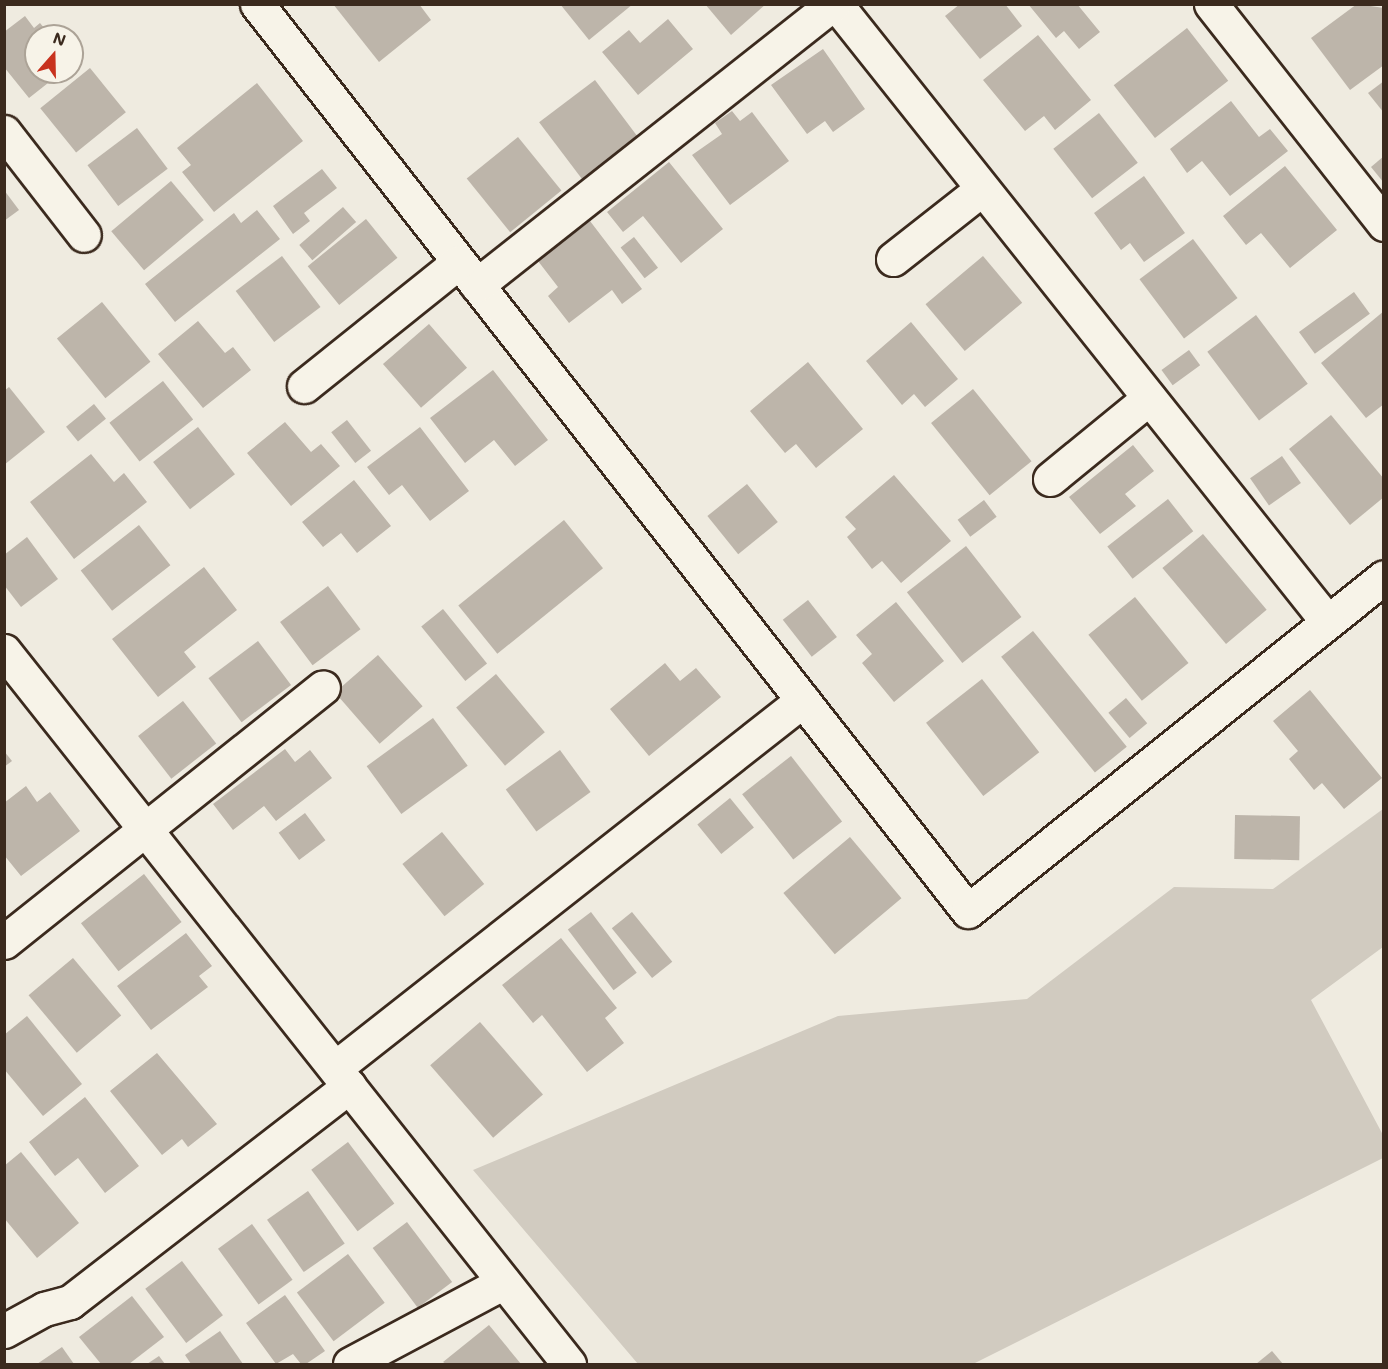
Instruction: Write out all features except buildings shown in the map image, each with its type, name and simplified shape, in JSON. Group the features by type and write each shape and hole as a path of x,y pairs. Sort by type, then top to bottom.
{"street":[{"path":"257,4 968,911 1383,577"},
{"path":"304,386 468,273 834,4 1327,621"},
{"path":"1211,4 1383,224"},
{"path":"4,132 84,235"},
{"path":"893,259 982,189"},
{"path":"1050,479 1149,398"},
{"path":"4,651 569,1365"},
{"path":"4,942 323,687"},
{"path":"4,1331 44,1309 70,1302 341,1077 803,700"},
{"path":"351,1365 504,1282"}],"shaded area":[{"path":"1383,809 1383,947 1311,1000 1383,1135 1383,1158 973,1364 638,1364 473,1170 838,1016 1027,999 1174,887 1273,889"}]}
